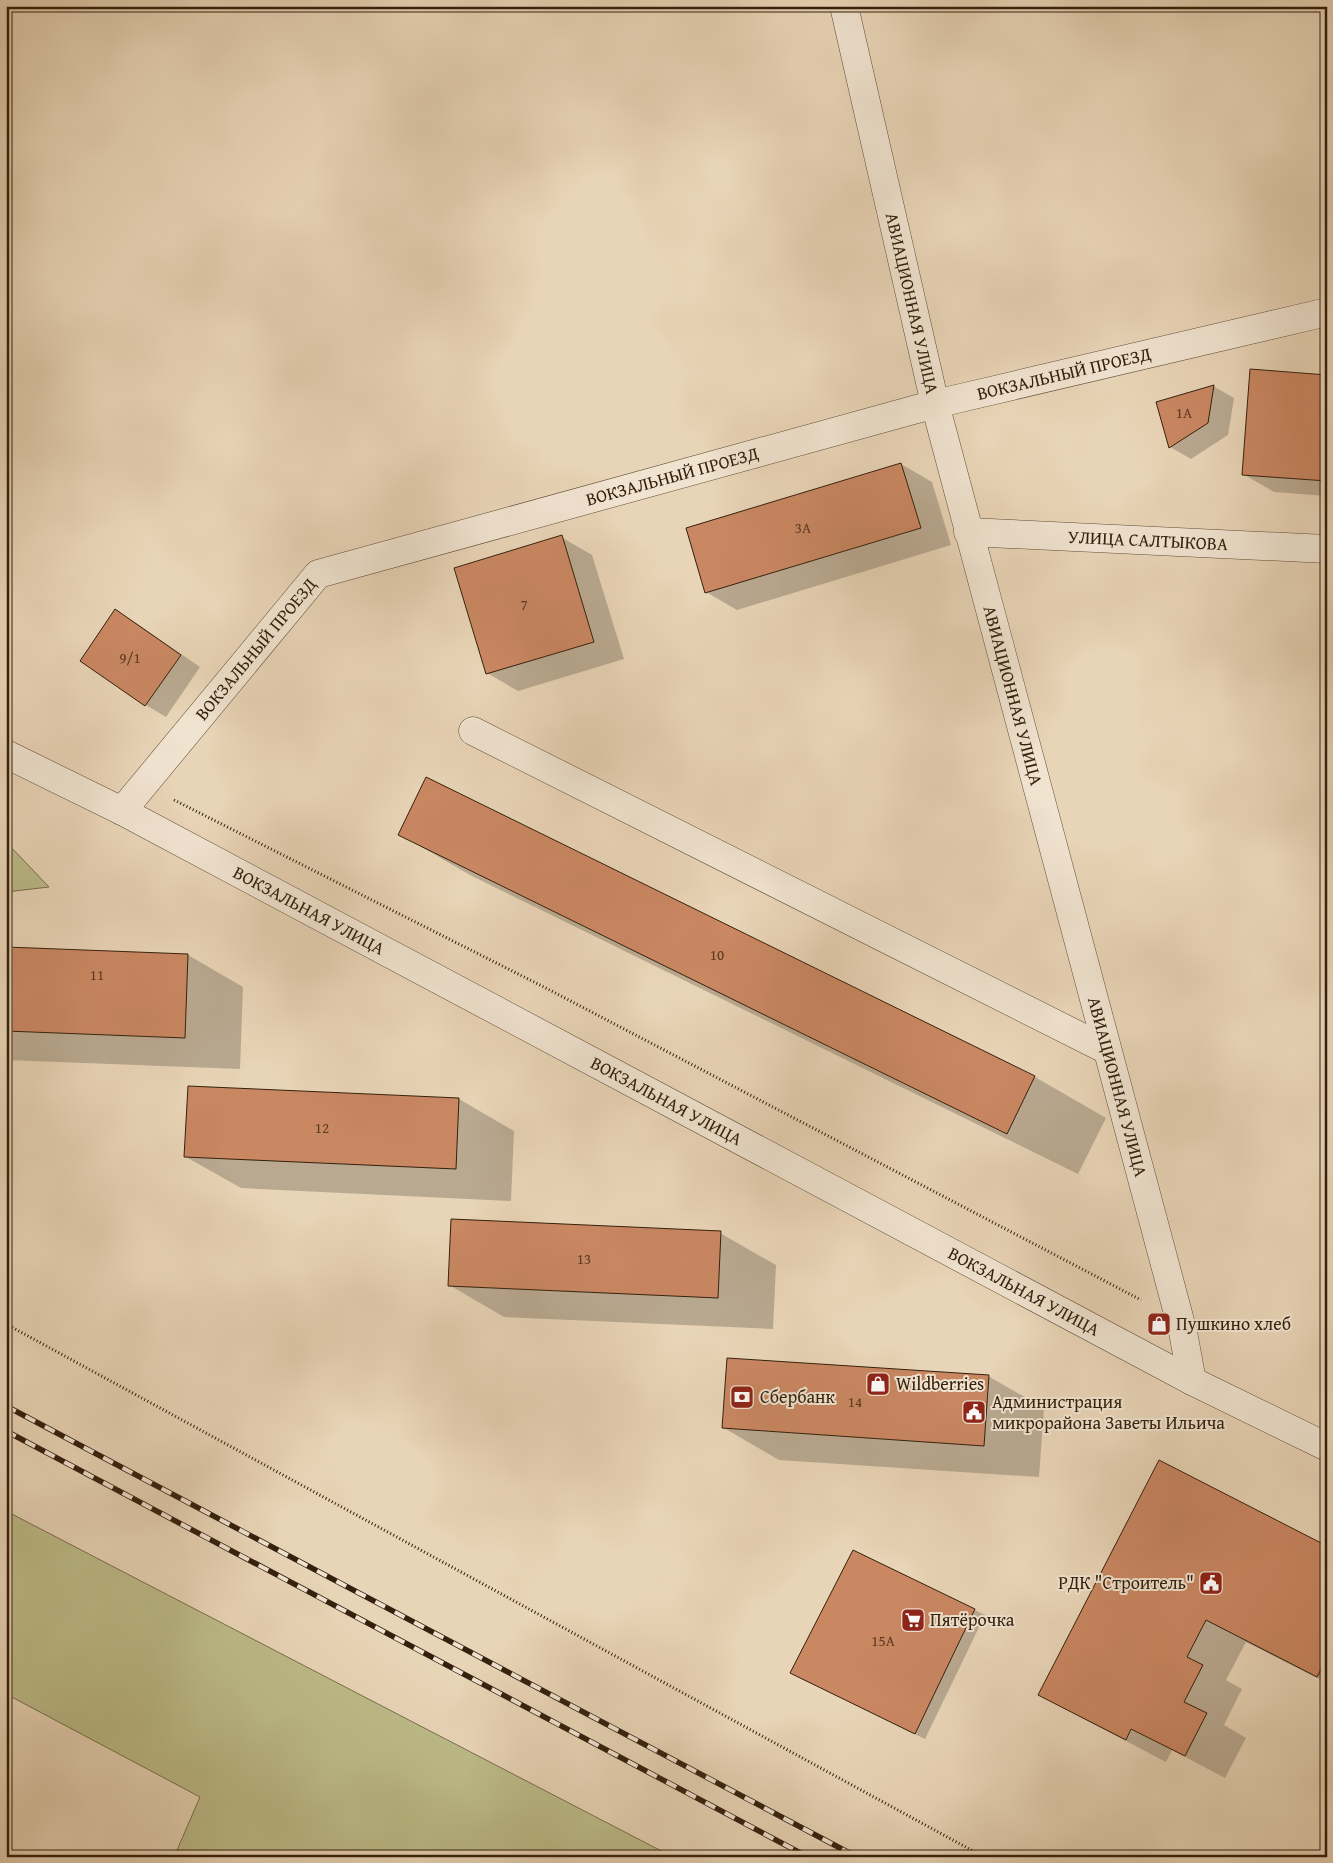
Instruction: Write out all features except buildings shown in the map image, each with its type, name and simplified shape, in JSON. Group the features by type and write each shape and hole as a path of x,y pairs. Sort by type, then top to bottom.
{"street":[{"name":"АВИАЦИОННАЯ УЛИЦА","path":"844,6 935,404 1186,1346 1192,1381"},
{"name":"ВОКЗАЛЬНЫЙ ПРОЕЗД","path":"122,812 318,574 935,404 1327,312"},
{"name":"УЛИЦА САЛТЫКОВА","path":"968,532 1327,549"},
{"path":"473,731 1107,1050"},
{"name":"ВОКЗАЛЬНАЯ УЛИЦА","path":"6,754 122,812 1192,1381 1327,1447"}],"path":[{"path":"169,797 542,986 1179,1320"},
{"path":"6,1324 984,1857"}],"shaded area":[{"path":"6,842 49,887 6,892"},
{"path":"6,1511 673,1857 174,1857 200,1797 6,1694"}],"railway":[{"path":"6,1406 857,1857"},
{"path":"6,1431 808,1857"}],"place":[{"name":"Пушкино хлеб","path":"1159,1324"},
{"name":"Wildberries","path":"878,1384"},
{"name":"Сбербанк","path":"742,1397"},
{"name":"Администрация микрорайона Заветы Ильича","path":"974,1412"},
{"name":"РДК \"Строитель\"","path":"1211,1583"},
{"name":"Пятёрочка","path":"913,1620"}]}
